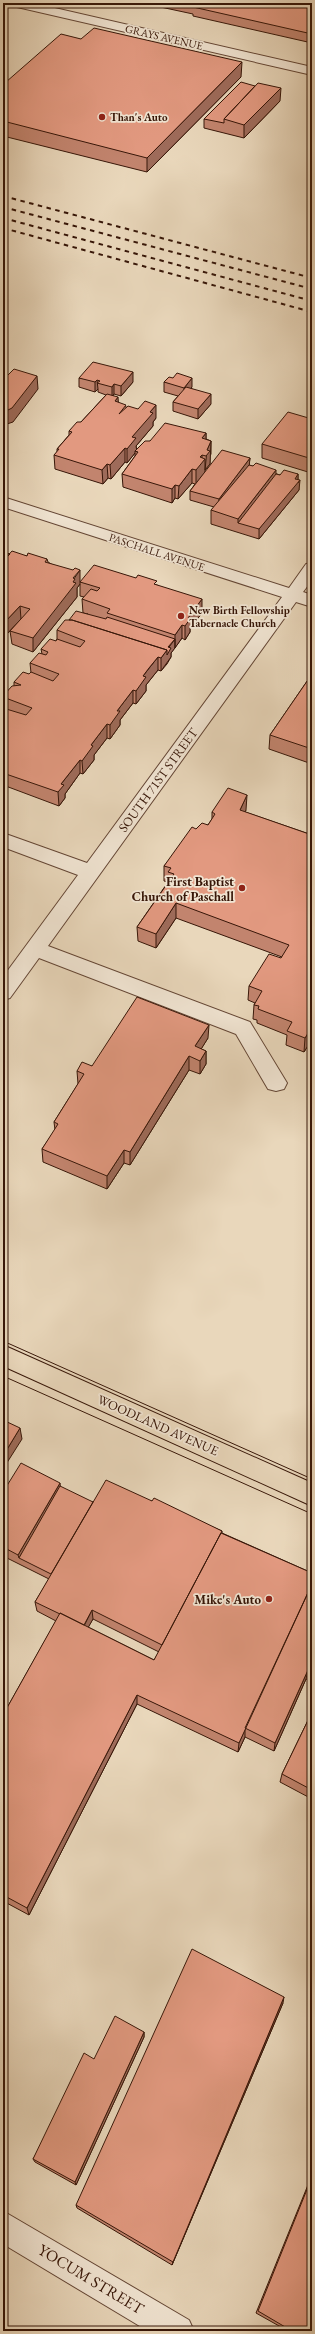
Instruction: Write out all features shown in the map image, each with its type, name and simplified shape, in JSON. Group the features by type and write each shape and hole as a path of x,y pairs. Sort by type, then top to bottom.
{"main road":[{"name":"WOODLAND AVENUE","path":"3,1355 312,1495"}],"street":[{"name":"GRAYS AVENUE","path":"17,3 312,71"},
{"name":"PASCHALL AVENUE","path":"3,502 312,601"},
{"name":"SOUTH 71ST STREET","path":"3,992 312,568"},
{"path":"3,840 91,872"},
{"path":"35,949 243,1028 276,1083"},
{"name":"YOCUM STREET","path":"3,2226 178,2331"}],"building":[{"path":"183,3 312,4 312,34 193,7 194,6"},
{"name":"Than's Auto","path":"94,28 242,62 147,158 3,121 3,82 6,82 61,34 81,39"},
{"path":"241,82 255,86 224,119 224,123 204,119"},
{"path":"258,83 281,88 244,125 224,119"},
{"path":"93,362 133,372 121,386 114,384 112,387 97,383 100,381 97,380 95,382 79,378"},
{"path":"14,369 37,376 12,408 3,414 3,380"},
{"path":"177,373 192,378 184,388 164,382 169,377 173,378"},
{"path":"186,387 211,394 198,409 173,402"},
{"path":"107,394 118,397 115,401 126,405 119,414 128,406 138,409 145,401 156,405 150,412 153,413 132,437 136,438 127,449 125,448 110,465 107,464 102,470 54,455 59,449 57,449 72,432 69,431 77,422 81,422"},
{"path":"288,412 312,419 312,455 309,458 262,444"},
{"path":"165,423 206,433 202,438 211,441 207,450 210,451 206,456 202,455 200,457 205,459 196,470 192,469 179,486 175,485 172,489 122,474 138,452 135,451 145,441 150,441"},
{"path":"222,450 250,458 219,499 190,491"},
{"path":"256,463 276,470 238,519 211,510 249,465 253,466"},
{"path":"284,470 298,474 295,479 300,480 259,529 238,523 276,474 280,475"},
{"path":"12,551 27,556 28,553 47,559 45,562 73,570 75,568 80,570 73,578 75,579 73,582 76,583 33,638 10,631 30,609 20,606 3,624 3,561"},
{"path":"3,552 10,554 3,561"},
{"path":"94,565 136,578 138,575 157,581 154,584 202,599 188,618 190,619 185,626 182,625 175,635 107,613 110,609 82,599 91,589 97,591 100,588 80,582"},
{"path":"76,611 106,619 107,617 175,639 168,647 171,648 167,655 167,650 69,620"},
{"path":"65,620 72,620 167,650 161,658 158,657 149,668 143,676 146,677 136,691 133,690 117,711 120,711 110,725 107,724 91,745 93,746 82,761 80,760 61,784 64,785 58,792 3,773 3,708 26,715 32,708 3,696 12,686 21,685 14,682 23,672 29,674 31,672 53,681 59,674 30,663 39,653 46,655 48,652 41,649 50,639 56,641 57,639 80,647 85,641 57,630"},
{"path":"312,674 312,749 270,735"},
{"path":"228,788 247,795 240,810 312,835 312,1030 310,1030 305,1038 287,1031 292,1022 258,1009 259,1006 254,1005 262,991 249,986 269,954 281,958 289,945 176,903 156,934 137,927 174,874 168,872 171,868 164,866 192,827 196,829 202,823 208,825 215,814 212,812"},
{"path":"137,997 209,1025 195,1046 206,1051 200,1061 189,1056 130,1152 124,1150 107,1176 42,1149 58,1124 54,1122 84,1074 77,1071 82,1062 92,1066"},
{"path":"3,1420 20,1428 3,1456"},
{"path":"21,1463 60,1483 18,1555 3,1547 3,1492"},
{"path":"106,1480 152,1501 154,1498 222,1531 162,1645 92,1610 84,1625 35,1602"},
{"path":"60,1486 93,1502 51,1574 19,1558"},
{"path":"221,1533 312,1573 312,1584 239,1743 137,1695 27,1908 3,1895 3,1715 60,1613 154,1660"},
{"path":"312,1584 312,1672 308,1670 275,1743 245,1728"},
{"path":"312,1712 312,1790 282,1774"},
{"path":"192,1949 284,1997 173,2262 76,2205"},
{"path":"115,2016 144,2032 75,2182 33,2159 84,2053 94,2059"},
{"path":"312,2177 312,2331 292,2331 258,2311"}],"tram line":[{"path":"3,1341 312,1479"},
{"path":"3,1376 312,1514"}],"railway":[{"path":"3,196 312,278"},
{"path":"3,207 312,289"},
{"path":"3,218 312,301"},
{"path":"3,228 312,312"}],"place":[{"name":"Than's Auto","path":"102,117"},
{"name":"New Birth Fellowship Tabernacle Church","path":"181,616"},
{"name":"First Baptist Church of Paschall","path":"242,888"},
{"name":"Mike's Auto","path":"269,1599"}]}
